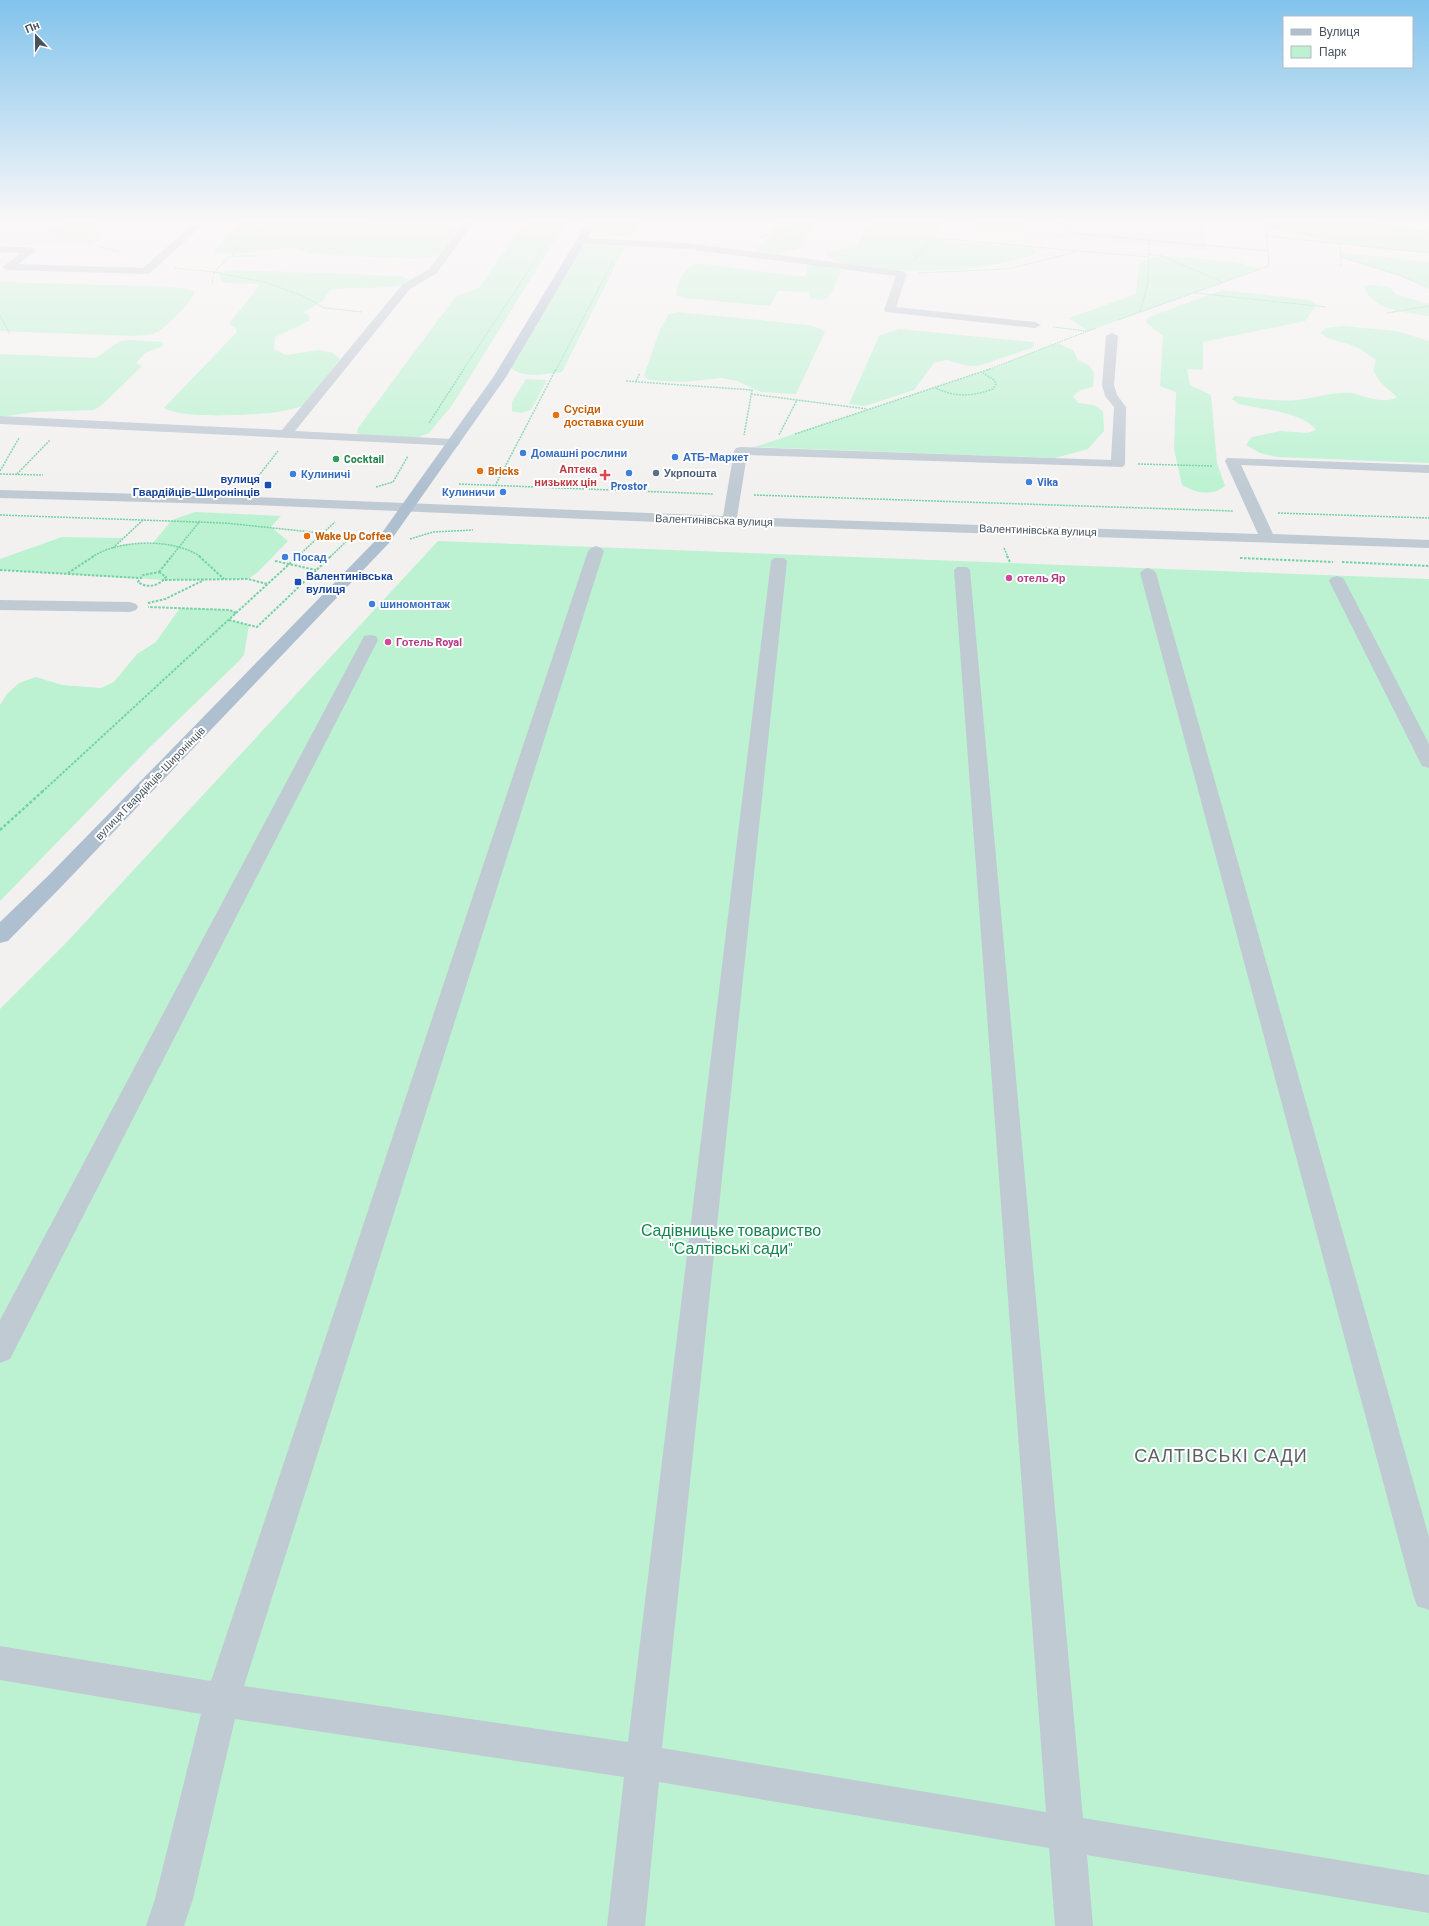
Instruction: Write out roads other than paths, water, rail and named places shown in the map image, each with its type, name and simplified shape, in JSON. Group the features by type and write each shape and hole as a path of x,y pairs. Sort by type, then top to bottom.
{"main road":[{"name":"вулиця Гвардійців-Широнінців","path":"0,935 55,881 340,588 384,540 500,377 539,311"}],"street":[{"path":"286,434 387,311"},
{"path":"898,311 1034,325"},
{"path":"728,520 741,451 1118,464 1120,407 1111,396 1108,385 1112,336"},
{"path":"0,420 453,443"},
{"path":"1267,538 1232,461 1429,469"},
{"name":"Валентинівська вулиця","path":"0,494 408,507 728,520 1429,544"},
{"path":"165,1926 174,1899 222,1700 596,551"},
{"path":"626,1926 643,1762 779,561"},
{"path":"962,570 1074,1926"},
{"path":"1148,573 1429,1594"},
{"path":"1338,581 1429,762"},
{"path":"0,605 130,607"},
{"path":"0,1349 370,640"},
{"path":"0,1663 222,1700 643,1762 1429,1894"}],"place":[{"name":"Сусіди доставка суши","path":"556,415"},
{"name":"Домашні рослини","path":"523,453"},
{"name":"АТБ-Маркет","path":"675,457"},
{"name":"Cocktail","path":"336,459"},
{"name":"Bricks","path":"480,471"},
{"name":"Prostor","path":"629,473"},
{"name":"Укрпошта","path":"656,473"},
{"name":"Кулиничі","path":"293,474"},
{"name":"Аптека низьких цін","path":"605,475"},
{"name":"Vika","path":"1029,482"},
{"name":"вулиця Гвардійців-Широнінців","path":"268,485"},
{"name":"Кулиничи","path":"503,492"},
{"name":"Wake Up Coffee","path":"307,536"},
{"name":"Посад","path":"285,557"},
{"name":"отель Яр","path":"1009,578"},
{"name":"Валентинівська вулиця","path":"298,582"},
{"name":"шиномонтаж","path":"372,604"},
{"name":"Готель Royal","path":"388,642"}],"district":[{"name":"САЛТІВСЬКІ САДИ","path":"1221,1456"}],"park label":[{"name":"Садівницьке товариство \"Салтівські сади\"","path":"731,1239"}]}
